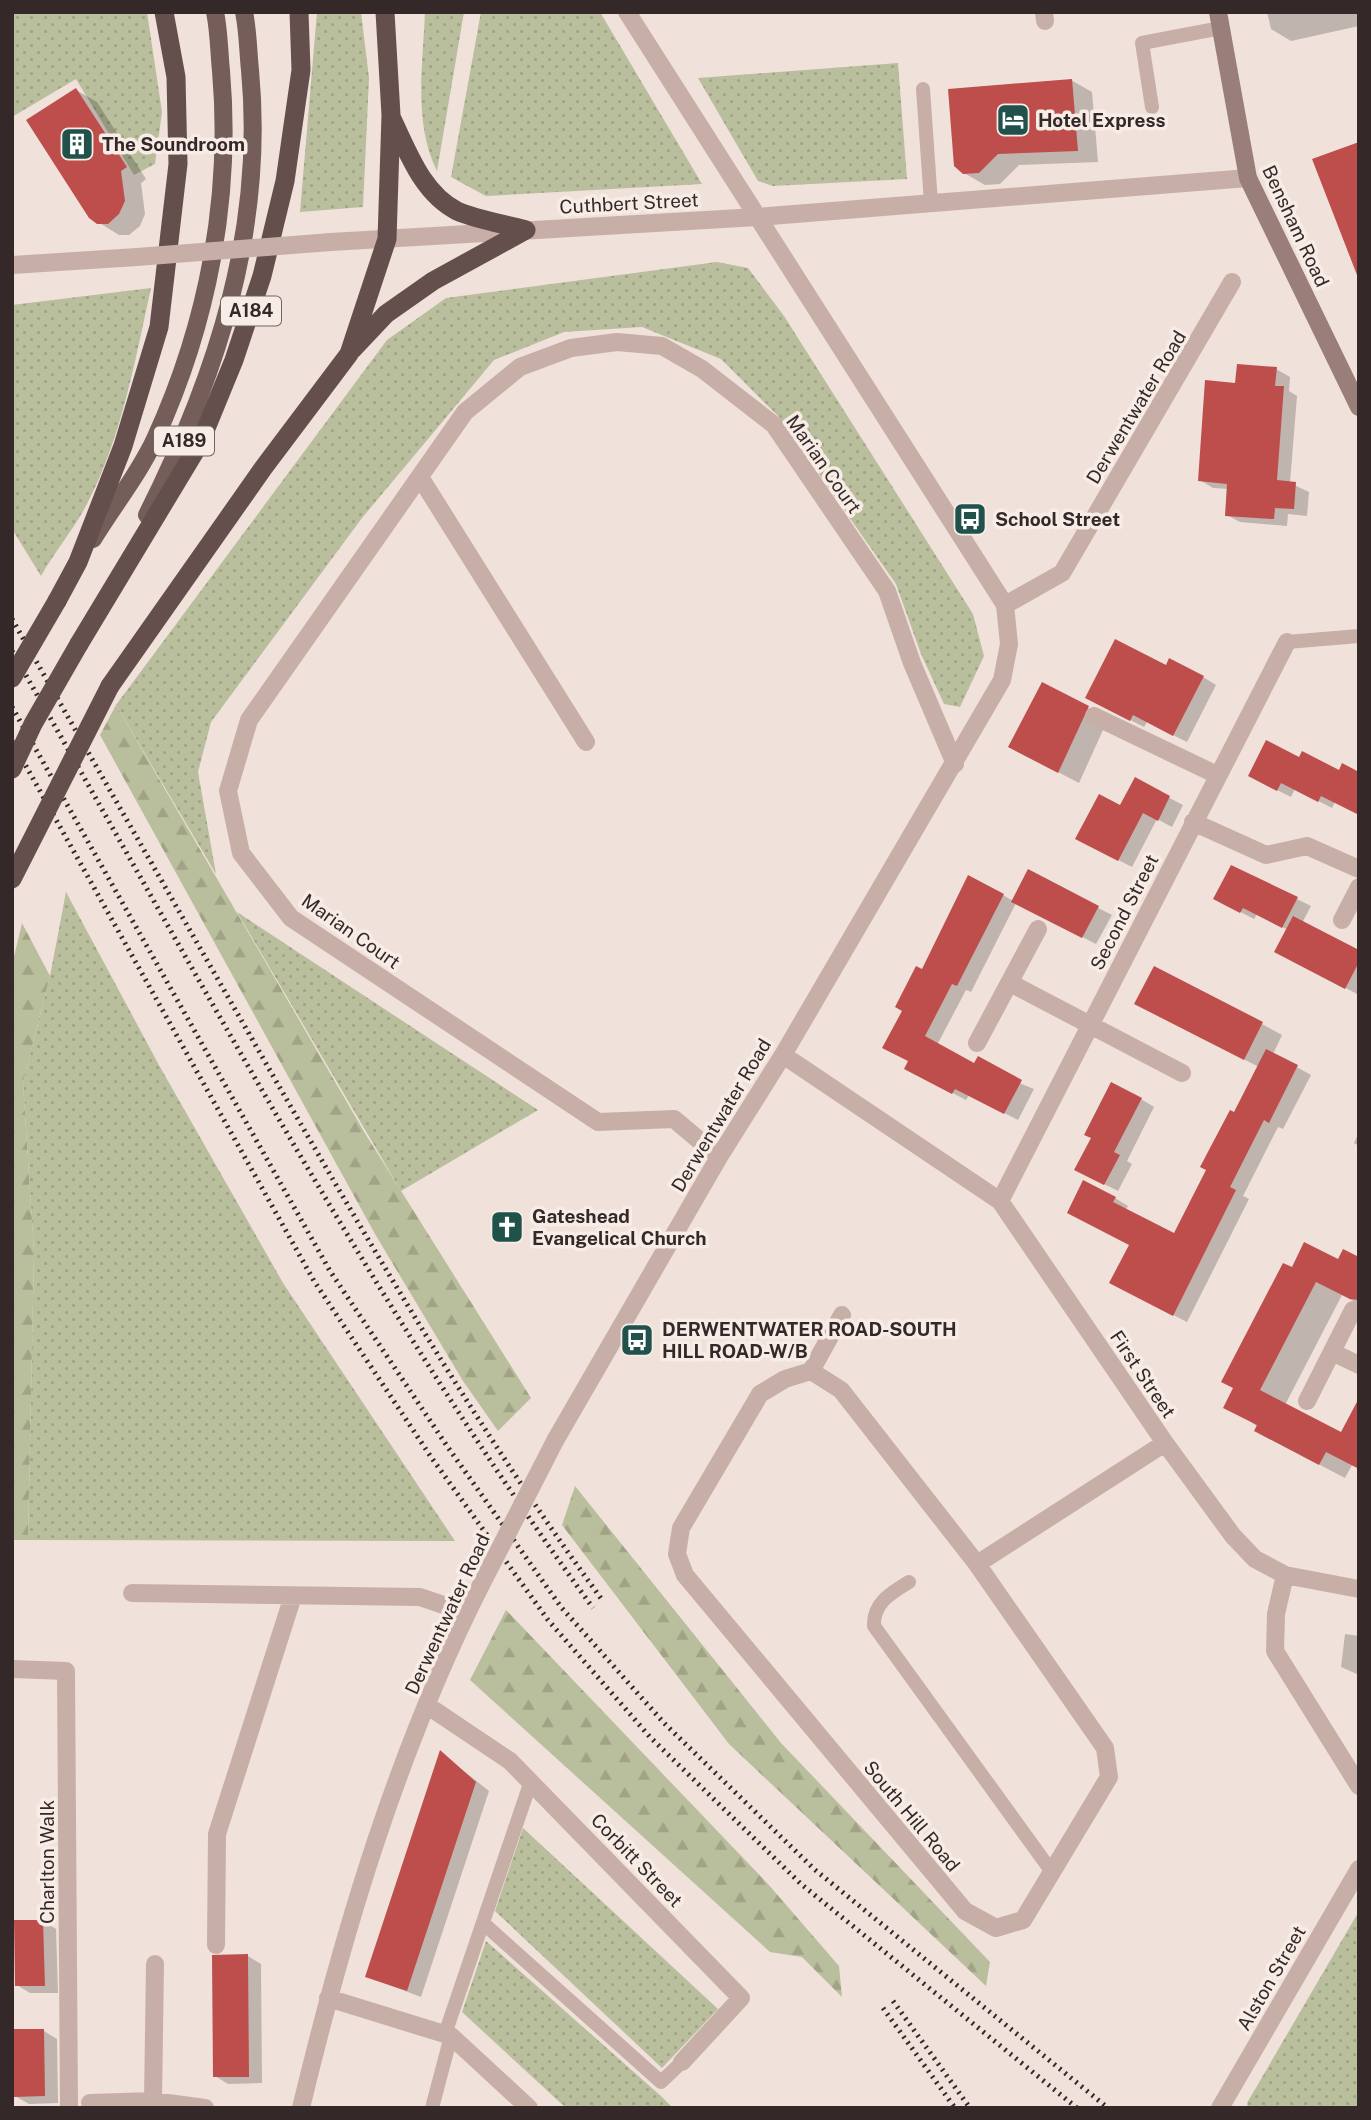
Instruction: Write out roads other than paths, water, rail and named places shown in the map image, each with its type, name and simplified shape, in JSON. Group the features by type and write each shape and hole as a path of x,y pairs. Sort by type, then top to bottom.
{"highway":[{"path":"12,678 78,562 124,446 159,327 178,164 176,77 164,12"},
{"name":"A184","path":"12,769 33,723 79,643 200,443 234,360 262,276 289,153 301,70 299,12"},
{"path":"349,354 387,239 391,115 385,12"},
{"path":"391,115 415,168 436,195 457,211 526,230"},
{"path":"12,879 110,686 264,467 349,354 386,314 433,281 526,230"}],"main road":[{"name":"A189","path":"78,562 154,441 189,354 206,294 221,204 224,128 215,12"},
{"name":"A189","path":"115,581 182,446 222,338 234,293 249,199 254,114 244,12"},
{"name":"Bensham Road","path":"1220,20 1248,178 1359,407"}],"street":[{"path":"627,12 1004,605"},
{"name":"Cuthbert Street","path":"12,265 331,242 757,217 1248,178"},
{"name":"Derwentwater Road","path":"301,2108 328,1998 396,1781 481,1585 556,1439 719,1157 783,1055 1002,680 1009,644 1004,605 1062,573 1233,282"},
{"name":"Marian Court","path":"719,1157 674,1119 598,1122 291,918 241,853 228,791 249,720 465,412 520,366 571,348 617,342 662,346 702,369 774,425 887,591 912,663 955,764"},
{"path":"420,477 586,742"},
{"name":"Second Street","path":"1000,1201 1287,642"},
{"path":"1094,716 1217,775"},
{"path":"1193,822 1266,855 1307,846 1359,869"},
{"path":"1342,920 1359,887"},
{"path":"977,1043 1038,929"},
{"path":"1010,982 1182,1073"},
{"name":"First Street","path":"783,1055 1000,1201 1165,1443 1233,1536 1255,1559 1284,1575 1359,1589"},
{"path":"1307,1401 1353,1310"},
{"path":"811,1371 842,1315"},
{"path":"1332,1352 1359,1365"},
{"name":"South Hill Road","path":"811,1371 841,1390 977,1564 1105,1748 1109,1777 1023,1920 996,1928 965,1911 685,1575 677,1554 681,1528 760,1394 785,1379 811,1371"},
{"path":"977,1564 1165,1443"},
{"path":"1284,1575 1276,1614 1275,1650 1359,1786"},
{"path":"132,1593 420,1598 467,1613"},
{"path":"216,1945 217,1834 293,1596"},
{"name":"Charlton Walk","path":"12,1669 66,1671 69,2108"},
{"name":"Corbitt Street","path":"428,1706 510,1761 741,1998 682,2062"},
{"name":"Alston Street","path":"1220,2108 1359,1869"},
{"path":"153,2101 155,1964"},
{"path":"328,1998 448,2035 529,2108"},
{"path":"90,2103 153,2101 205,2108"}],"lane":[{"path":"1152,107 1142,43 1220,20"},
{"path":"923,89 931,203"},
{"path":"1287,642 1359,636"},
{"path":"909,1582 879,1605 874,1626 1052,1872"},
{"path":"432,2108 448,2035 531,1781"},
{"path":"483,1923 661,2082 682,2062"}],"railway":[{"path":"12,619 385,1267 468,1403 603,1601"},
{"path":"12,651 220,1017 362,1258 512,1493 593,1608"},
{"path":"12,707 330,1271 447,1446 561,1607 664,1723 814,1869 1108,2108"},
{"path":"12,741 314,1281 431,1457 548,1620 650,1737 801,1884 1077,2108"},
{"path":"893,2001 970,2108"},
{"path":"883,2008 955,2108"}],"place":[{"name":"Hotel Express","path":"1013,120"},
{"name":"The Soundroom","path":"77,144"},
{"name":"School Street","path":"970,519"},
{"name":"Gateshead Evangelical Church","path":"507,1227"},
{"name":"DERWENTWATER ROAD-SOUTH HILL ROAD-W/B","path":"637,1340"}]}
